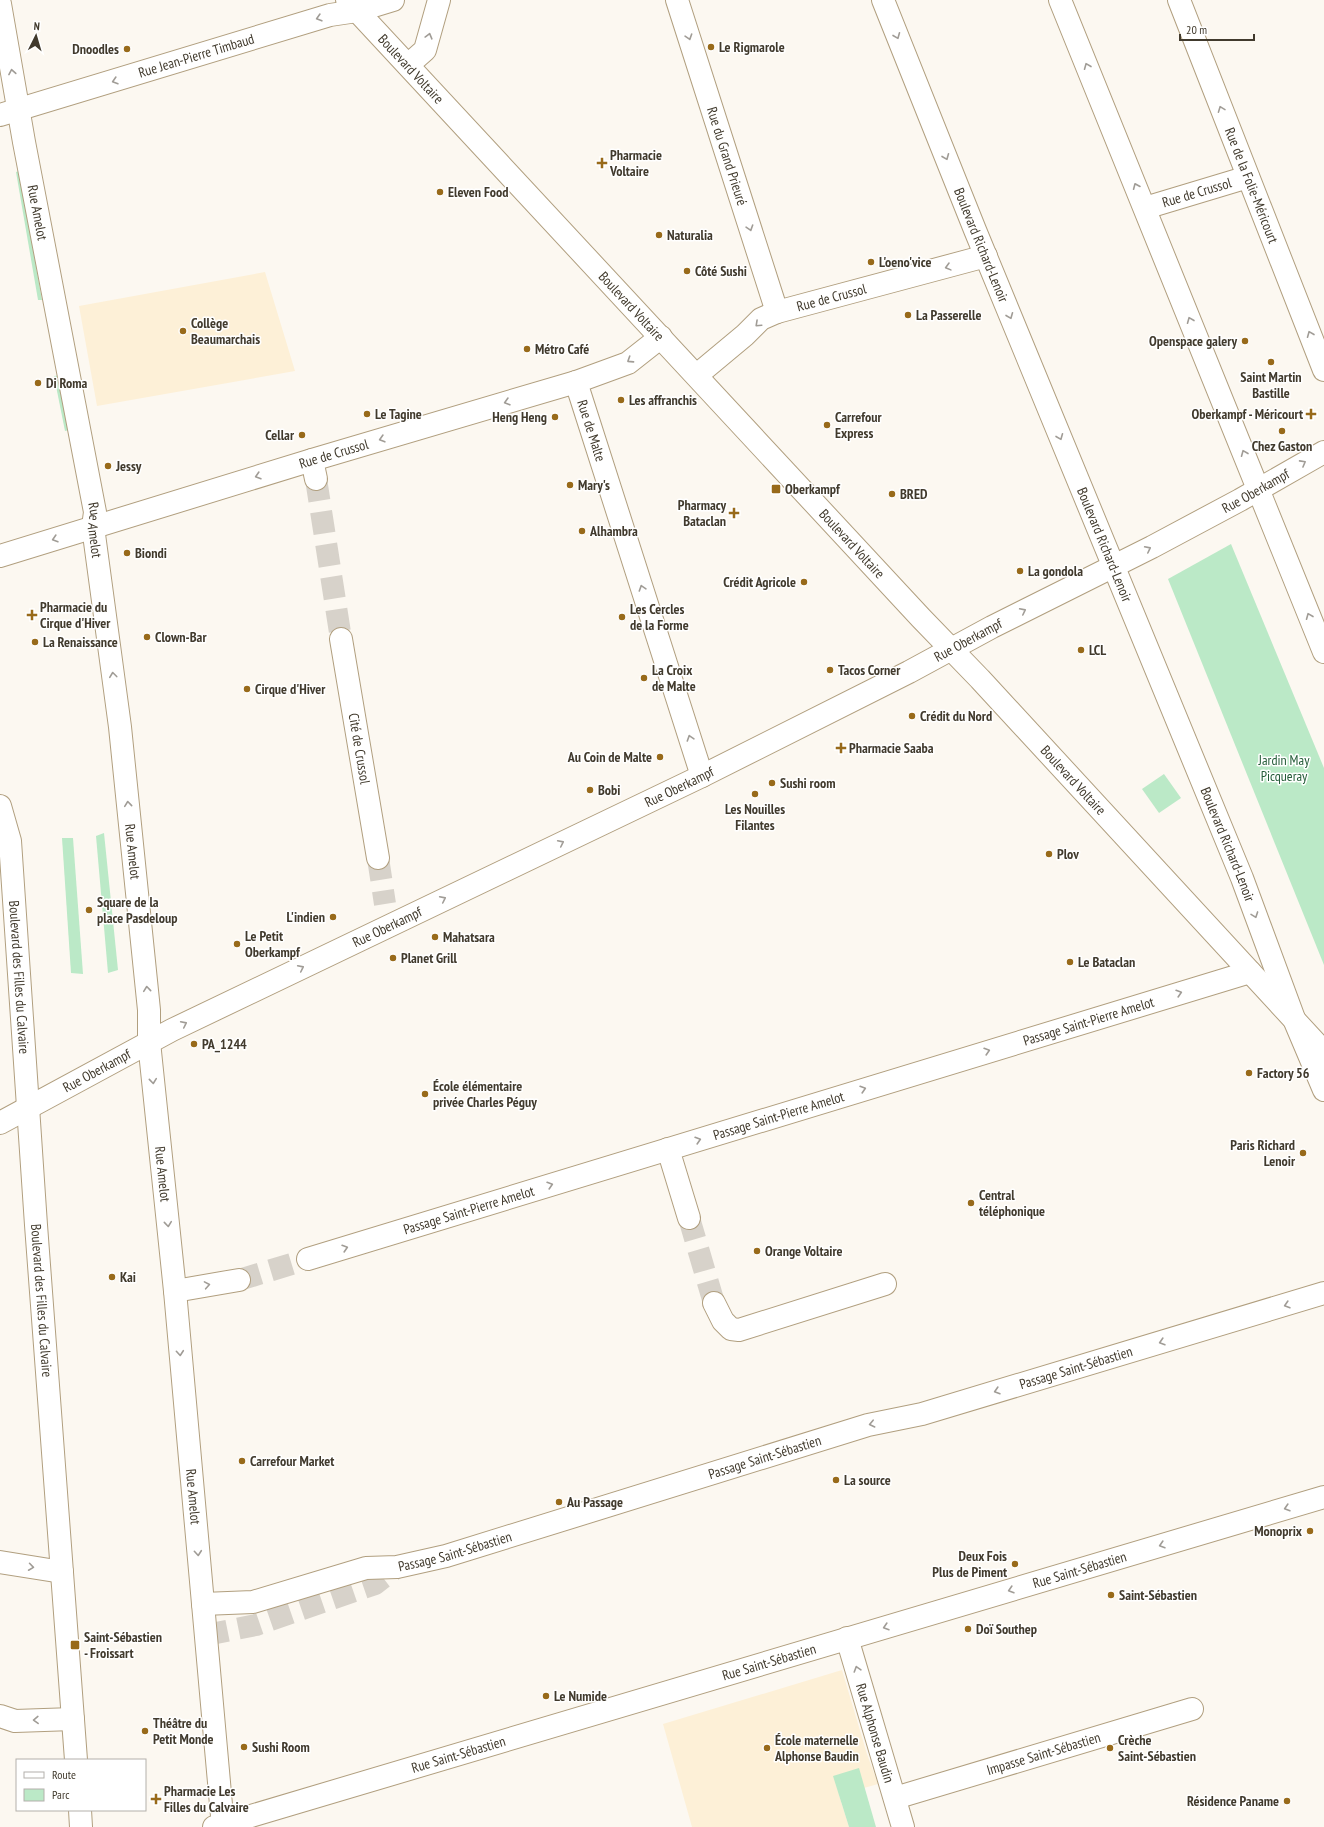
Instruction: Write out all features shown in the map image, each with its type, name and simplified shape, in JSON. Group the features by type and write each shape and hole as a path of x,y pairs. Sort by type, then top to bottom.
{"street":[{"name":"Rue Jean-Pierre Timbaud","path":"9,113 330,15 352,5 393,0"},
{"path":"408,66 425,50 439,0"},
{"name":"Rue du Grand Prieuré","path":"677,0 777,312"},
{"name":"Boulevard Richard-Lenoir","path":"883,0 986,256 1242,878 1296,1024 1324,1090"},
{"path":"1060,0 1324,652"},
{"name":"Rue de la Folie-Méricourt","path":"1179,0 1324,370"},
{"name":"Rue Amelot","path":"0,4 9,113 54,302 95,512 93,527 120,727 149,1010 149,1042 175,1291 203,1604 220,1826"},
{"name":"Boulevard Voltaire","path":"352,5 952,650 1250,972 1296,1024 1324,1052"},
{"name":"Rue de Crussol","path":"1145,208 1248,177"},
{"name":"Rue de Crussol","path":"697,375 745,335 761,319 777,312 986,256"},
{"name":"Rue de Crussol","path":"0,556 93,527 314,469 576,382 628,362 661,337"},
{"name":"Rue de Malte","path":"576,382 702,776"},
{"name":"Rue Oberkampf","path":"0,1122 28,1109 149,1042 702,776 952,650 1258,490 1324,452"},
{"name":"Cité de Crussol","path":"341,639 378,858"},
{"name":"Boulevard des Filles du Calvaire","path":"0,806 5,845 28,1109 76,1759"},
{"name":"Passage Saint-Pierre Amelot","path":"308,1259 668,1148 1250,972"},
{"path":"668,1148 689,1218"},
{"path":"175,1291 239,1280"},
{"path":"714,1303 723,1321 731,1329 739,1330 885,1284"},
{"name":"Passage Saint-Sébastien","path":"203,1604 253,1602 366,1568 398,1567 446,1556 868,1425 922,1414 1324,1294"},
{"name":"Rue Saint-Sébastien","path":"220,1826 1324,1497"},
{"path":"0,1562 62,1572"},
{"name":"Rue Alphonse Baudin","path":"847,1638 903,1827"},
{"name":"Impasse Saint-Sébastien","path":"895,1798 1192,1709"},
{"path":"0,1716 15,1721 73,1719"},
{"path":"80,1811 80,1827"}],"shaded area":[{"name":"Collège Beaumarchais","path":"265,272 295,371 97,406 79,306"},
{"name":"École maternelle Alphonse Baudin","path":"842,1670 867,1754 878,1784 839,1795 849,1827 692,1827 663,1724"}],"green space":[{"path":"19,171 42,300 38,300 16,172"},
{"path":"63,375 73,429 65,431 54,376"},
{"name":"Jardin May Picqueray","path":"1231,544 1324,768 1324,965 1168,579"},
{"path":"1164,774 1181,798 1159,813 1142,789"},
{"path":"104,833 118,970 108,973 96,836"},
{"path":"62,838 73,838 83,974 71,973"},
{"path":"859,1768 876,1827 849,1827 833,1776"}],"tunnel":[{"path":"316,479 341,639"},
{"path":"378,858 385,904"},
{"path":"689,1218 714,1303"},
{"path":"239,1280 308,1259"},
{"path":"206,1635 256,1625 375,1584 397,1567"}],"place":[{"name":"Le Rigmarole","path":"711,47"},
{"name":"Dnoodles","path":"127,49"},
{"name":"Pharmacie Voltaire","path":"602,163"},
{"name":"Eleven Food","path":"440,192"},
{"name":"Naturalia","path":"659,235"},
{"name":"L'oeno'vice","path":"871,262"},
{"name":"Côté Sushi","path":"687,271"},
{"name":"La Passerelle","path":"908,315"},
{"name":"Collège Beaumarchais","path":"183,331"},
{"name":"Openspace galery","path":"1245,341"},
{"name":"Métro Café","path":"527,349"},
{"name":"Saint Martin Bastille","path":"1271,362"},
{"name":"Di Roma","path":"38,383"},
{"name":"Les affranchis","path":"621,400"},
{"name":"Le Tagine","path":"367,414"},
{"name":"Oberkampf - Méricourt","path":"1311,414"},
{"name":"Heng Heng","path":"555,417"},
{"name":"Carrefour Express","path":"827,425"},
{"name":"Chez Gaston","path":"1282,431"},
{"name":"Cellar","path":"302,435"},
{"name":"Jessy","path":"108,466"},
{"name":"Mary's","path":"570,485"},
{"name":"Oberkampf","path":"776,489"},
{"name":"BRED","path":"892,494"},
{"name":"Pharmacy Bataclan","path":"734,513"},
{"name":"Alhambra","path":"582,531"},
{"name":"Biondi","path":"127,553"},
{"name":"La gondola","path":"1020,571"},
{"name":"Crédit Agricole","path":"804,582"},
{"name":"Pharmacie du Cirque d'Hiver","path":"32,615"},
{"name":"Les Cercles de la Forme","path":"622,617"},
{"name":"Clown-Bar","path":"147,637"},
{"name":"La Renaissance","path":"35,642"},
{"name":"LCL","path":"1081,650"},
{"name":"Tacos Corner","path":"830,670"},
{"name":"La Croix de Malte","path":"644,678"},
{"name":"Cirque d'Hiver","path":"247,689"},
{"name":"Crédit du Nord","path":"912,716"},
{"name":"Pharmacie Saaba","path":"841,748"},
{"name":"Au Coin de Malte","path":"660,757"},
{"name":"Sushi room","path":"772,783"},
{"name":"Bobi","path":"590,790"},
{"name":"Les Nouilles Filantes","path":"755,794"},
{"name":"Plov","path":"1049,854"},
{"name":"Square de la place Pasdeloup","path":"89,910"},
{"name":"L'indien","path":"333,917"},
{"name":"Mahatsara","path":"435,937"},
{"name":"Le Petit Oberkampf","path":"237,944"},
{"name":"Planet Grill","path":"393,958"},
{"name":"Le Bataclan","path":"1070,962"},
{"name":"PA_1244","path":"194,1044"},
{"name":"Factory 56","path":"1249,1073"},
{"name":"École élémentaire privée Charles Péguy","path":"425,1094"},
{"name":"Paris Richard Lenoir","path":"1303,1153"},
{"name":"Central téléphonique","path":"971,1203"},
{"name":"Orange Voltaire","path":"757,1251"},
{"name":"Kai","path":"112,1277"},
{"name":"Carrefour Market","path":"242,1461"},
{"name":"La source","path":"836,1480"},
{"name":"Au Passage","path":"559,1502"},
{"name":"Monoprix","path":"1310,1531"},
{"name":"Deux Fois Plus de Piment","path":"1015,1564"},
{"name":"Saint-Sébastien","path":"1111,1595"},
{"name":"Doï Southep","path":"968,1629"},
{"name":"Saint-Sébastien - Froissart","path":"75,1645"},
{"name":"Le Numide","path":"546,1696"},
{"name":"Théâtre du Petit Monde","path":"145,1731"},
{"name":"Sushi Room","path":"244,1747"},
{"name":"École maternelle Alphonse Baudin","path":"767,1748"},
{"name":"Crèche Saint-Sébastien","path":"1110,1748"},
{"name":"Pharmacie Les Filles du Calvaire","path":"156,1799"},
{"name":"Résidence Paname","path":"1287,1801"}]}
